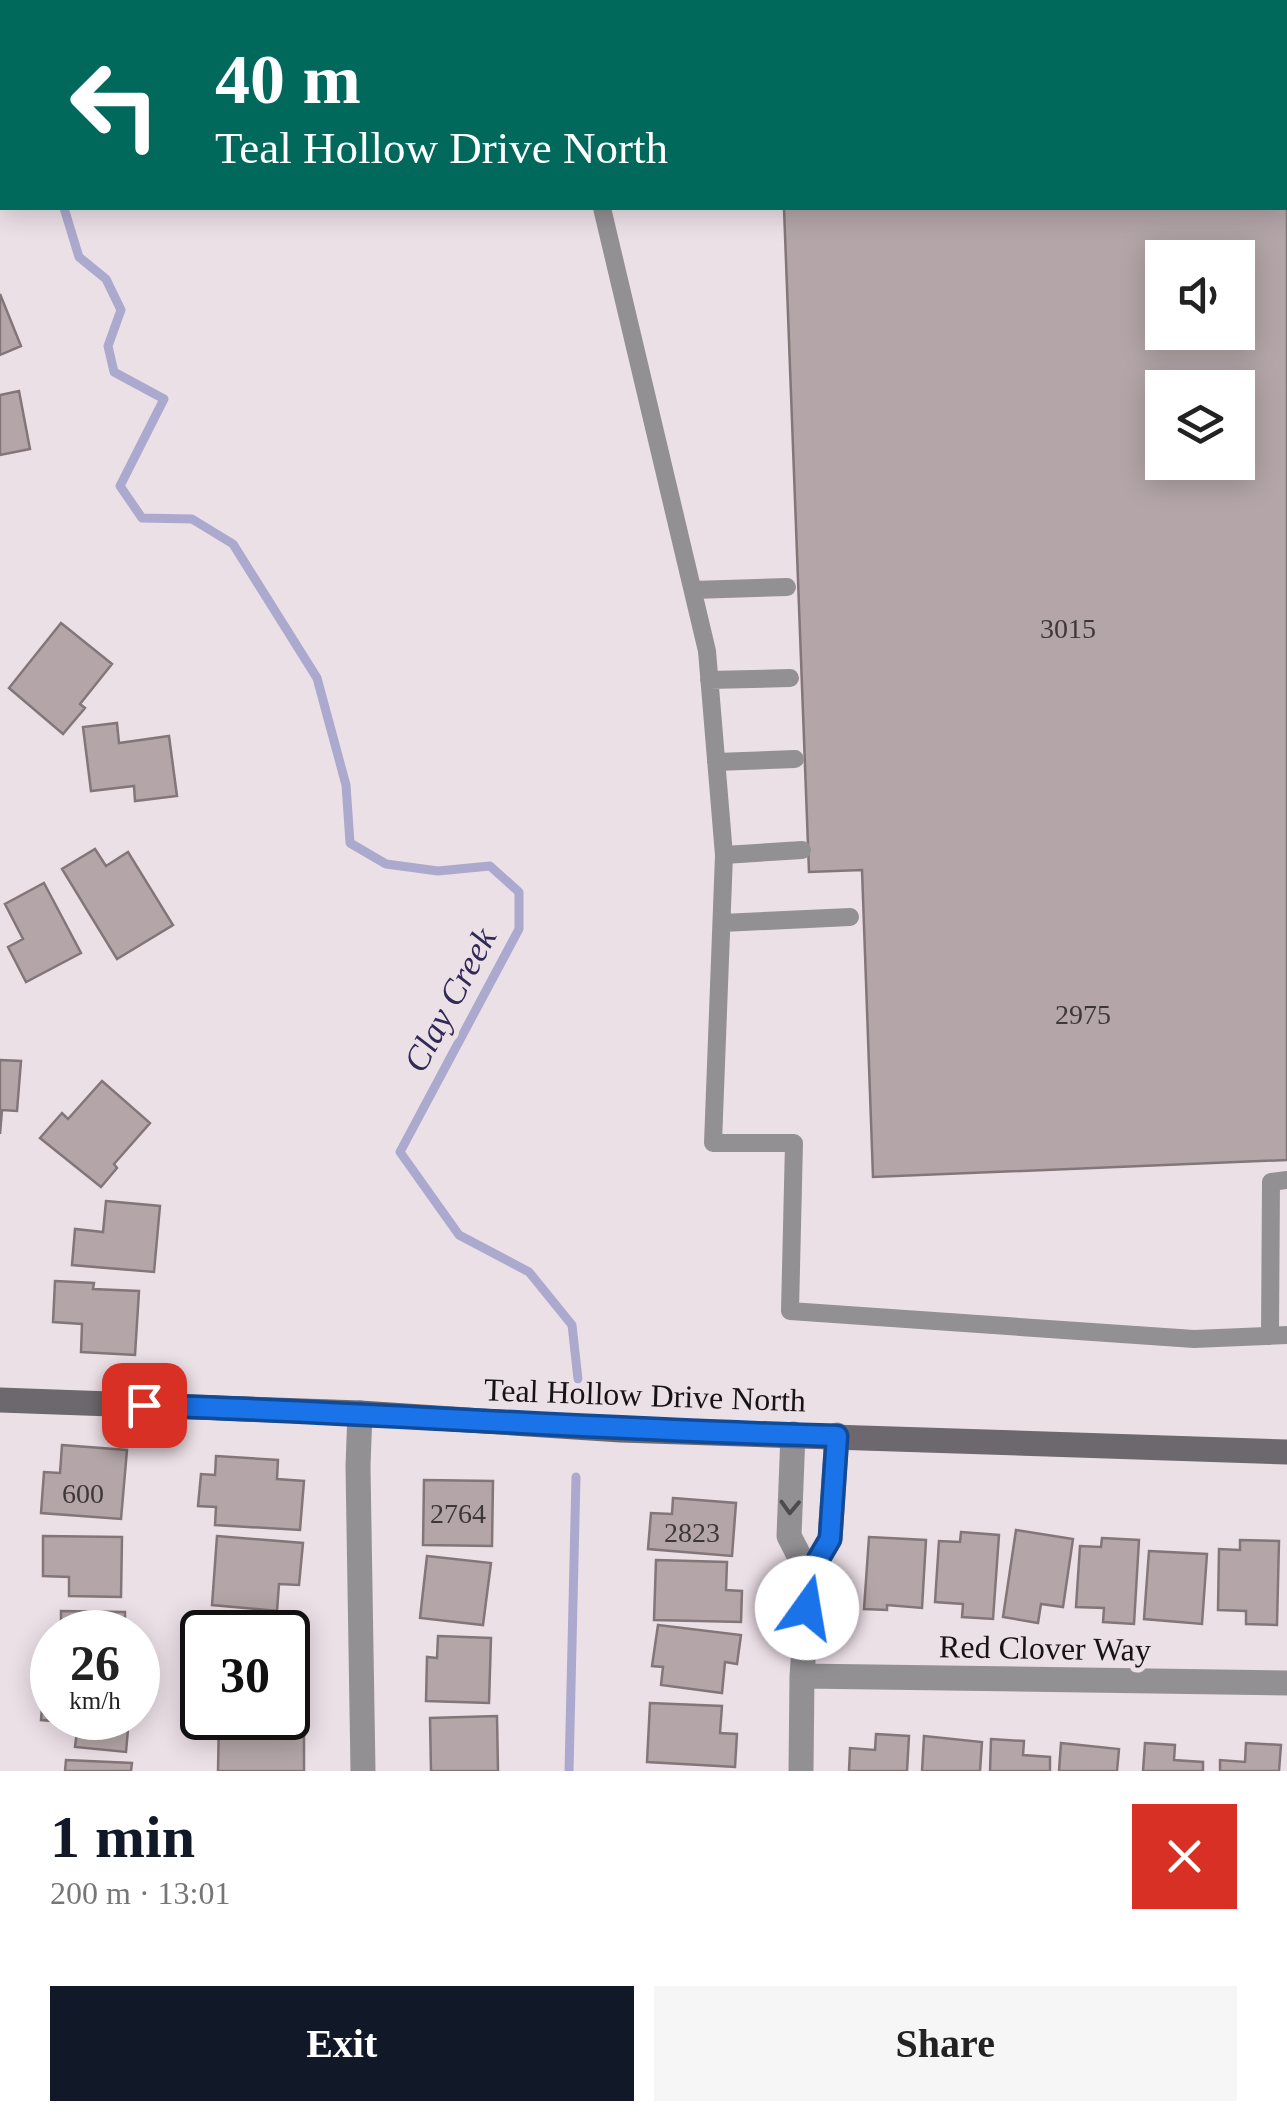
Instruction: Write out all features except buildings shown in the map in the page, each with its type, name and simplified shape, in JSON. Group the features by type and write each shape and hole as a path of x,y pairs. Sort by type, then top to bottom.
{"street":[{"name":"Teal Hollow Drive North","path":"0,1400 360,1412 621,1430 1287,1452"},
{"path":"360,1412 363,1771"},
{"path":"792,1434 789,1536 809,1575"},
{"path":"801,1771 809,1575 830,1539 837,1436"},
{"name":"Red Clover Way","path":"802,1676 1287,1684"}],"lane":[{"path":"602,210 707,651 724,856 713,1143 794,1142 790,1311 1194,1338 1279,1335 1279,1258 1271,1182 1287,1180"},
{"path":"692,590 787,587"},
{"path":"709,680 790,678"},
{"path":"716,762 795,759"},
{"path":"724,856 802,850"},
{"path":"722,924 850,917"}],"waterway":[{"name":"Clay Creek","path":"65,210 79,257 106,279 121,310 108,346 114,372 164,399 120,486 142,518 192,519 233,544 317,678 346,785 350,843 386,864 438,871 490,866 519,892 519,929 400,1152 459,1235 529,1272 572,1325 578,1379"},
{"name":"Clay Creek","path":"569,1771 576,1477"}],"route":[{"path":"144,1405 360,1412 621,1430 837,1436 830,1539 809,1575 807,1608"}]}
